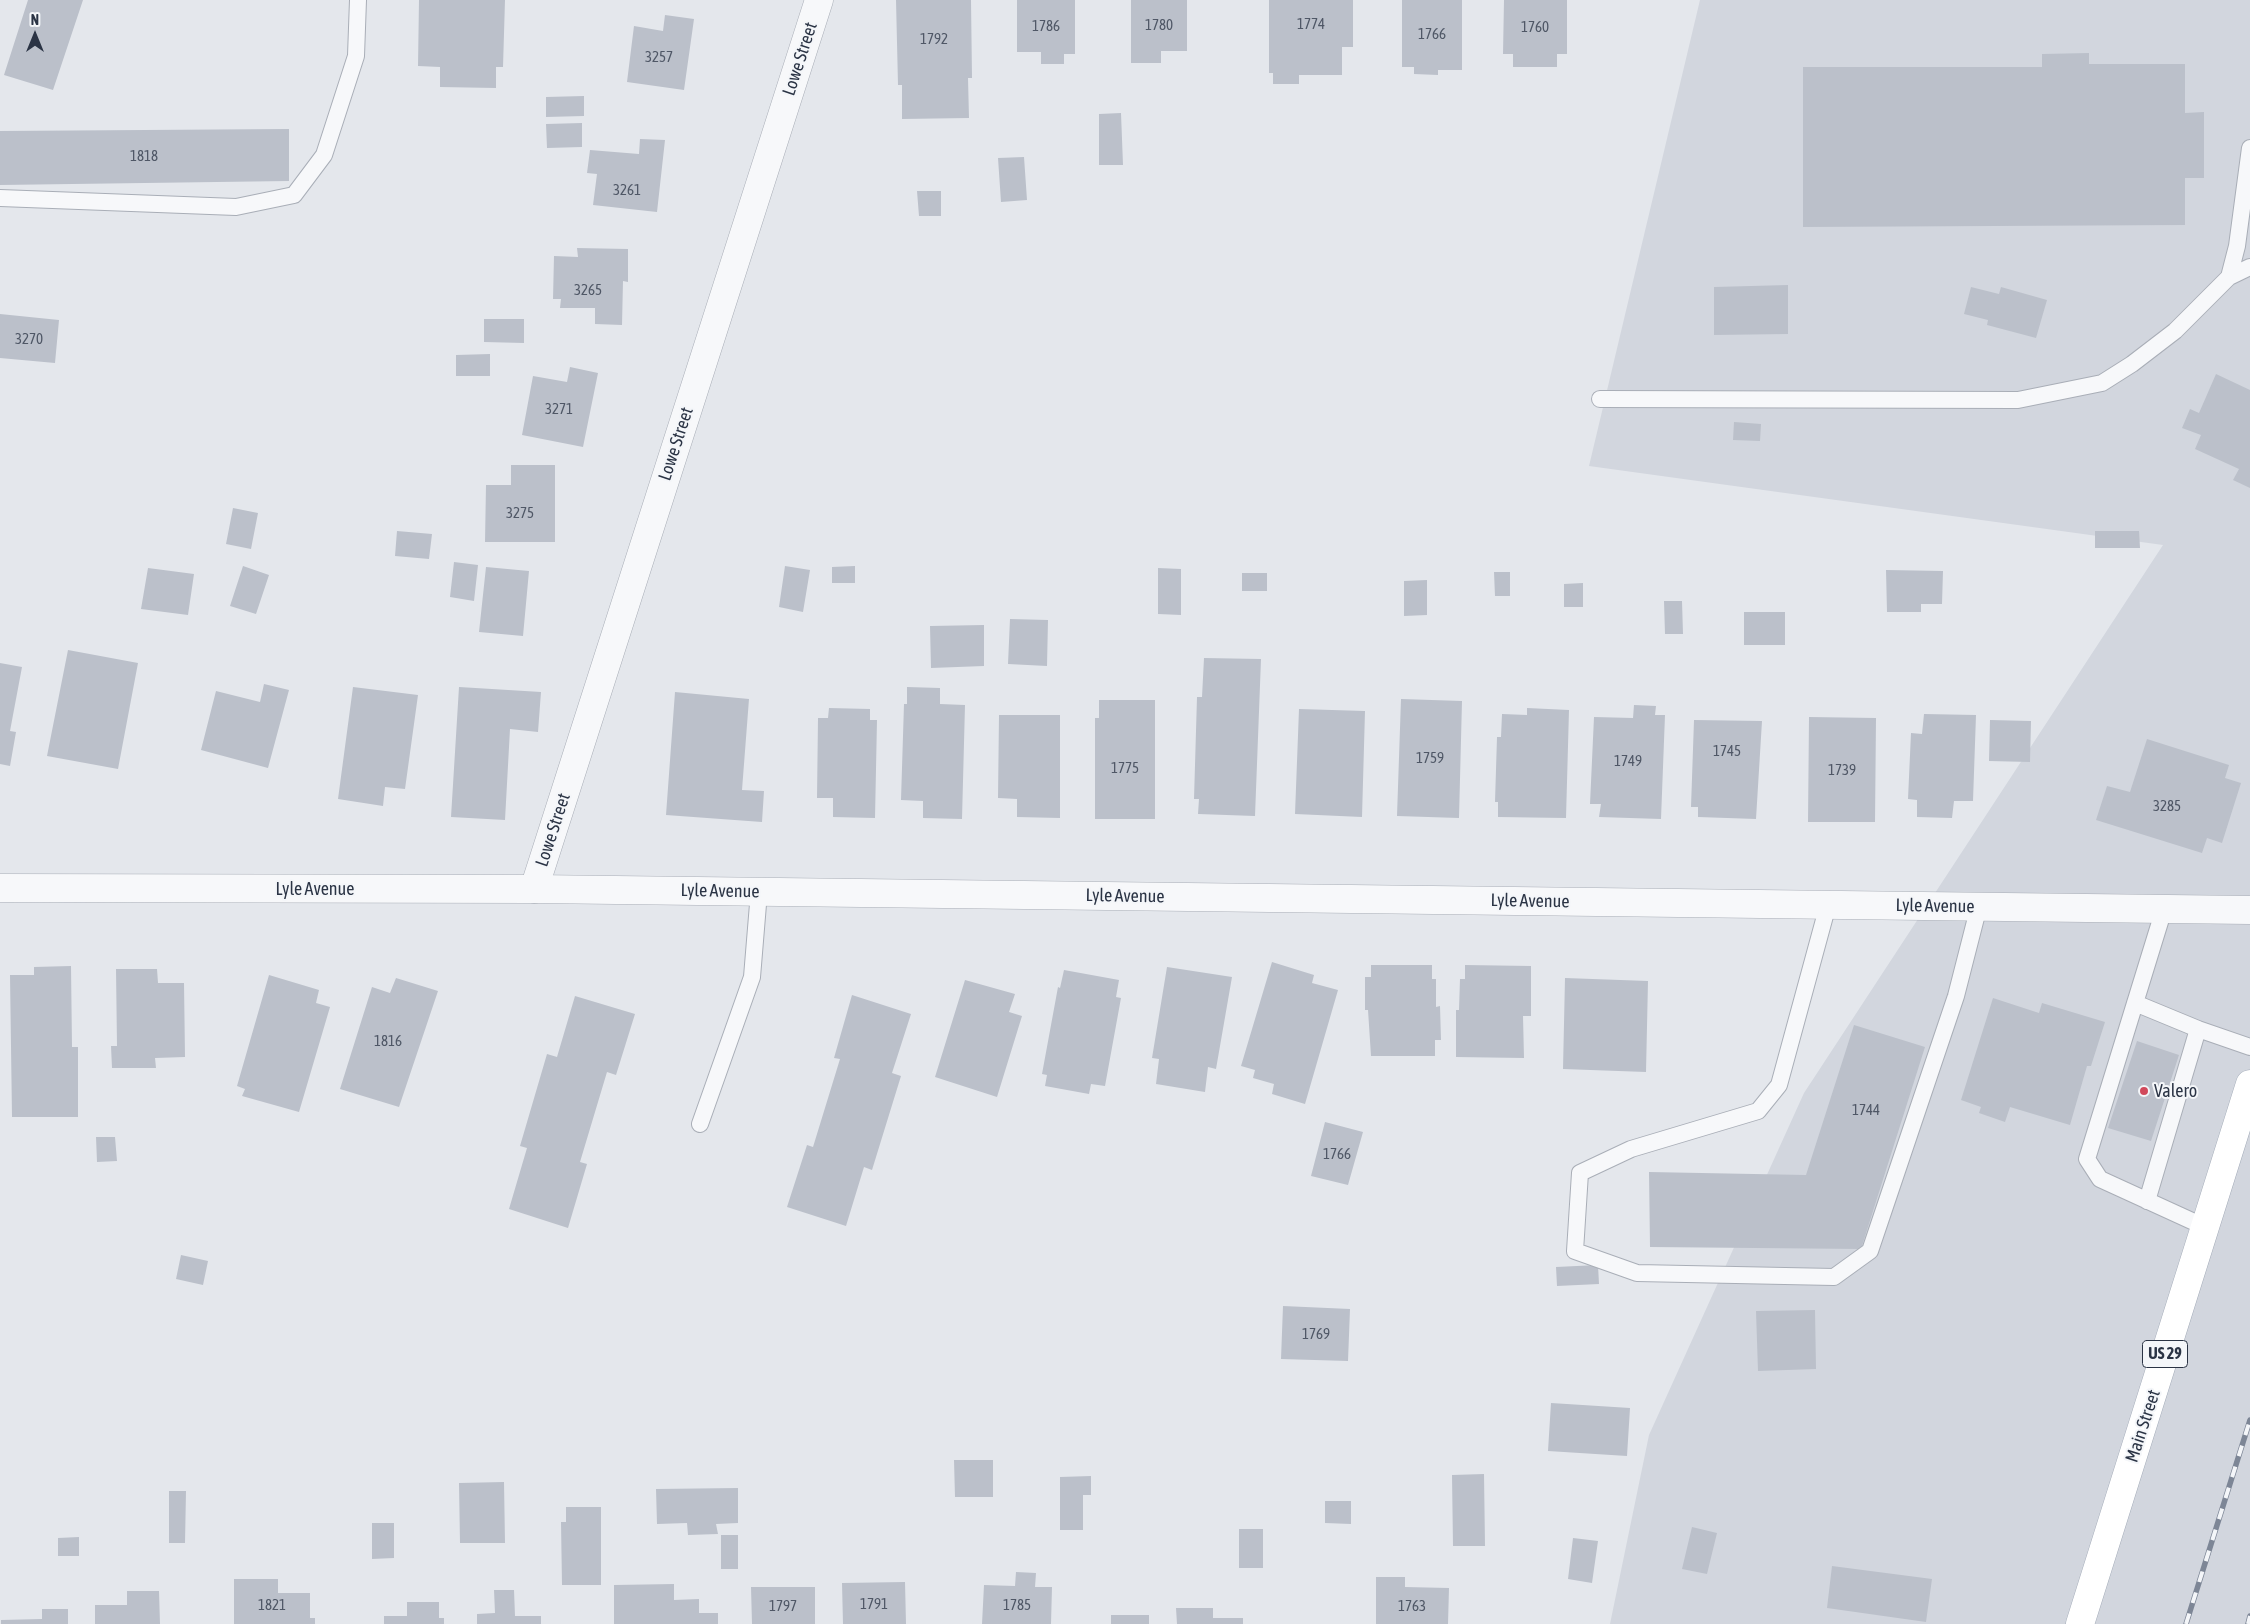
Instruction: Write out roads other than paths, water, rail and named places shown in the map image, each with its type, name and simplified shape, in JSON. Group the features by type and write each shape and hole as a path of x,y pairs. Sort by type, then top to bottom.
{"main road":[{"name":"Main Street","path":"2080,1624 2250,1084"}],"street":[{"name":"Lowe Street","path":"534,889 818,0"},
{"name":"Lyle Avenue","path":"0,888 534,889 2250,910"}],"lane":[{"path":"0,198 236,207 294,195 324,155 356,56 358,0"},
{"path":"2229,277 2237,246 2250,148"},
{"path":"1600,399 2018,400 2102,383 2132,364 2175,331 2229,277 2250,267"},
{"path":"700,1124 752,977 759,892"},
{"path":"1828,905 1779,1085 1758,1111 1631,1149 1580,1173 1575,1251 1637,1273 1834,1277 1870,1251 1956,996 1979,906"},
{"path":"2164,909 2087,1159 2100,1179 2205,1227"},
{"path":"2135,1003 2198,1029 2250,1047"},
{"path":"2147,1200 2198,1029"}],"railway":[{"path":"2186,1624 2250,1420"},
{"path":"2248,1624 2250,1616"}],"place":[{"name":"Valero","path":"2144,1091"}]}
